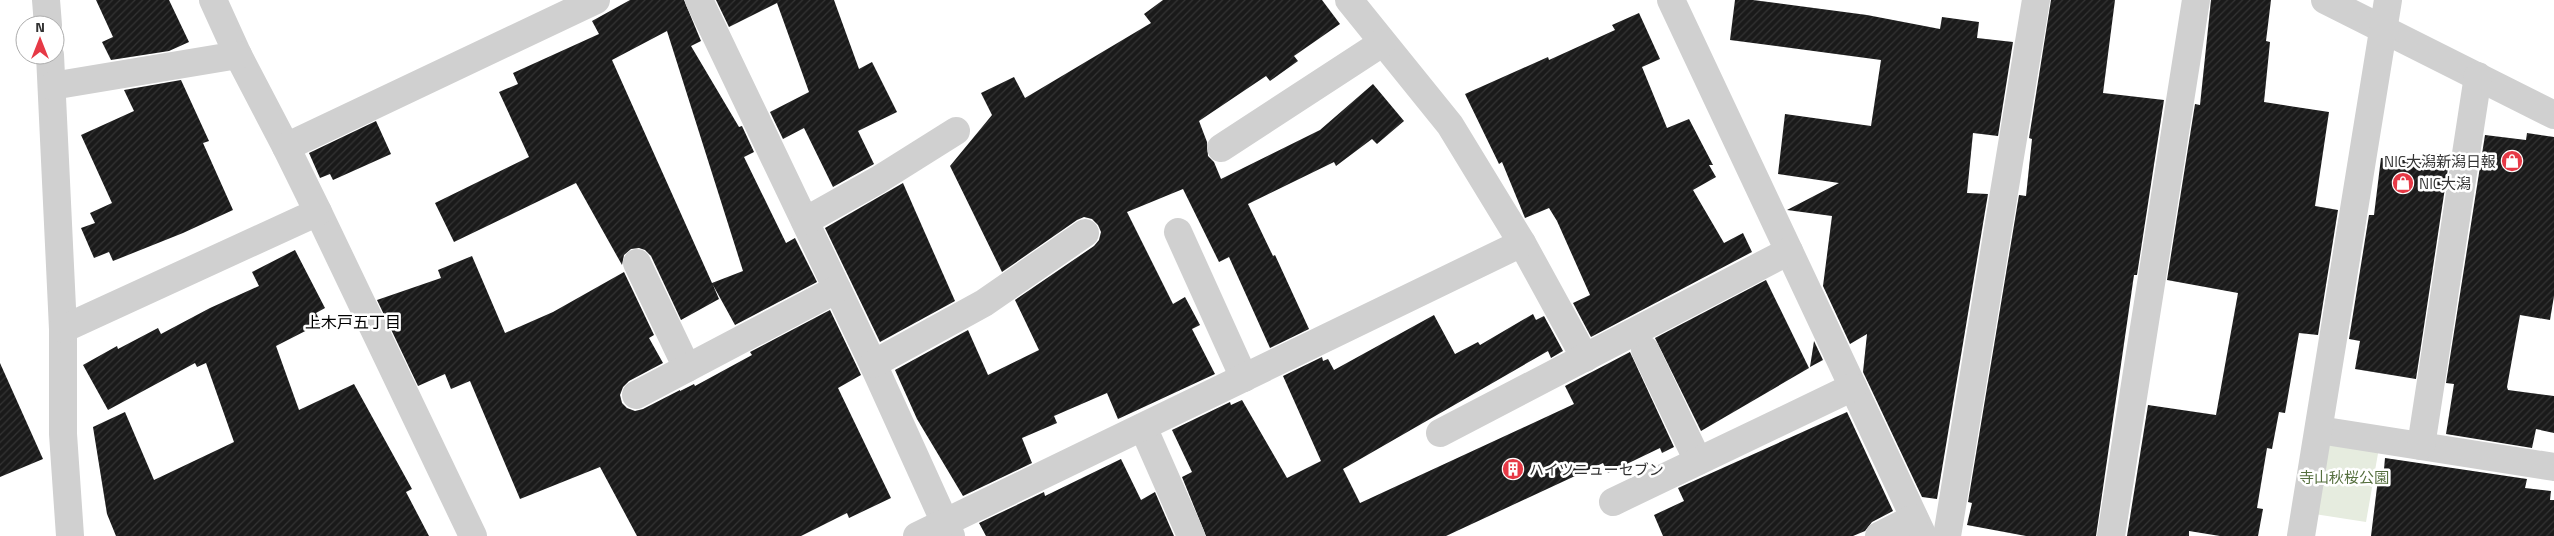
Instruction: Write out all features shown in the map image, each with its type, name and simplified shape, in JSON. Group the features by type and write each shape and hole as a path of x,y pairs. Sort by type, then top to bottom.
{"street":[{"path":"46,0 47,15"},
{"path":"213,0 238,55 318,212 472,536"},
{"path":"286,147 596,0"},
{"path":"699,0 873,364 948,530"},
{"path":"1349,0 1450,125 1522,243 1585,358"},
{"path":"1670,0 1919,527 1879,536"},
{"path":"1947,536 2036,0"},
{"path":"2111,536 2196,0"},
{"path":"2325,0 2554,115"},
{"path":"2301,536 2388,0"},
{"path":"1221,148 1382,43"},
{"path":"52,86 238,55"},
{"path":"51,65 63,329 63,434 70,536"},
{"path":"2421,446 2478,76"},
{"path":"805,221 878,180 956,132"},
{"path":"63,329 318,212"},
{"path":"1178,232 1244,378"},
{"path":"873,364 984,303 1084,233"},
{"path":"916,536 948,530 1143,427 1522,243"},
{"path":"1440,433 1789,251"},
{"path":"637,264 688,368"},
{"path":"636,395 837,290"},
{"path":"1645,350 1698,461"},
{"path":"1613,502 1853,387"},
{"path":"1143,427 1191,536"},
{"path":"2319,430 2554,467"}],"green space":[{"name":"寺山秋桜公園","path":"2321,433 2380,442 2366,522 2308,513"}],"building":[{"path":"96,0 169,0 189,42 169,51 111,60 102,42 113,37"},
{"path":"630,0 684,0 701,41 691,46 739,127 742,126 754,152 744,157 786,243 795,238 817,282 735,325 713,285 719,299 681,320 651,256 645,250 639,248 631,249 624,255 622,265 576,183 454,242 435,203 529,157 499,92 518,84 513,73 599,34 592,21","holes":["667,31 743,271 712,283 612,60"]},
{"path":"716,0 834,0 859,69 872,62 897,112 858,131 874,164 833,187 804,128 783,139 770,112 809,92 777,3 729,27"},
{"path":"1163,0 1322,0 1340,24 1294,56 1298,61 1270,81 1266,76 1199,121 1207,142 1208,156 1214,162 1221,179 1320,130 1373,84 1404,121 1377,144 1372,139 1336,166 1334,162 1248,204 1273,256 1275,255 1309,329 1270,348 1229,257 1219,262 1183,189 1127,212 1173,304 1185,297 1200,325 1192,329 1215,374 1118,419 1107,393 1054,416 1057,423 1022,438 1032,463 963,496 917,419 895,370 968,330 988,375 1039,350 1015,300 1094,246 1099,240 1101,232 1098,225 1092,219 1084,217 1002,272 950,166 992,115 981,93 1014,77 1025,98 1151,23 1144,14"},
{"path":"1735,0 1753,0 1867,15 1940,29 1942,17 1979,22 1977,38 2013,42 1998,136 1973,133 1967,193 1988,194 1937,499 1922,497 1863,372 1867,334 1850,344 1823,286 1832,216 1787,210 1839,183 1778,174 1785,114 1871,126 1881,60 1730,40"},
{"path":"2051,0 2115,0 2103,93 2164,100 2137,275 2134,275 2096,536 2026,536 1967,525 1972,503 1968,502 2019,195 2026,196 2032,139 2029,138"},
{"path":"2211,0 2271,0 2266,41 2270,42 2264,102 2329,112 2315,206 2338,210 2318,335 2299,333 2285,413 2279,412 2272,449 2267,448 2257,508 2263,509 2258,536 2220,536 2189,531 2189,536 2127,536 2148,405 2216,415 2238,293 2167,280 2195,104 2200,105"},
{"path":"1639,13 1660,59 1642,67 1667,128 1689,119 1713,165 1709,165 1716,177 1693,190 1724,243 1743,233 1752,252 1591,337 1573,303 1590,295 1557,221 1549,208 1525,218 1502,162 1499,164 1465,94 1548,57 1549,60 1615,30 1612,25"},
{"path":"181,80 209,141 203,143 233,210 183,233 113,261 109,252 94,258 81,228 95,223 90,213 112,203 81,135 134,111 124,90"},
{"path":"376,121 391,154 333,180 330,174 320,178 309,153"},
{"path":"2527,133 2554,137 2554,296 2550,320 2520,315 2507,387 2508,390 2554,396 2554,433 2536,429 2532,448 2446,434 2454,384 2446,383 2485,135 2526,140"},
{"path":"2429,153 2450,155 2416,379 2355,369 2360,341 2349,339 2369,215 2374,215 2381,158 2427,162"},
{"path":"903,183 955,301 880,342 825,228"},
{"path":"295,250 325,308 316,313 321,323 276,346 299,410 354,384 412,489 406,492 429,536 116,536 107,514 93,427 125,412 154,480 234,442 206,363 197,367 195,363 108,410 83,365 117,346 118,349 158,328 161,334 210,308 259,286 252,272"},
{"path":"472,256 505,333 553,312 624,272 654,335 649,338 663,363 629,381 623,387 620,395 622,403 627,408 635,411 643,409 694,384 695,386 752,355 750,352 830,310 861,375 838,388 891,498 849,518 847,513 801,536 637,536 600,467 520,499 470,381 451,389 445,374 418,386 377,300 441,278 438,270"},
{"path":"1766,280 1809,368 1701,431 1655,338"},
{"path":"1533,314 1536,320 1544,316 1563,351 1551,358 1548,351 1343,469 1360,503 1574,404 1565,386 1630,352 1674,447 1662,453 1660,448 1608,473 1603,463 1446,536 1206,536 1182,477 1192,472 1172,430 1230,402 1231,405 1242,400 1287,478 1321,461 1283,376 1322,357 1323,361 1328,359 1334,370 1434,315 1455,354 1478,342 1480,345"},
{"path":"1814,341 1823,360 1810,367"},
{"path":"0,363 43,459 0,477"},
{"path":"1847,412 1893,511 1872,522 1865,531 1853,536 1663,536 1654,515 1684,501 1678,488"},
{"path":"2385,458 2527,479 2525,488 2551,491 2550,500 2554,500 2554,536 2371,536 2378,479 2383,480"},
{"path":"1121,459 1141,500 1155,492 1174,536 986,536 979,523 1044,492 1045,496"}],"place":[{"name":"NIC大潟新潟日報","path":"2512,161"},
{"name":"NIC大潟","path":"2403,183"},
{"name":"ハイツニューセブン","path":"1513,469"}],"district":[{"name":"上木戸五丁目","path":"353,322"}]}
